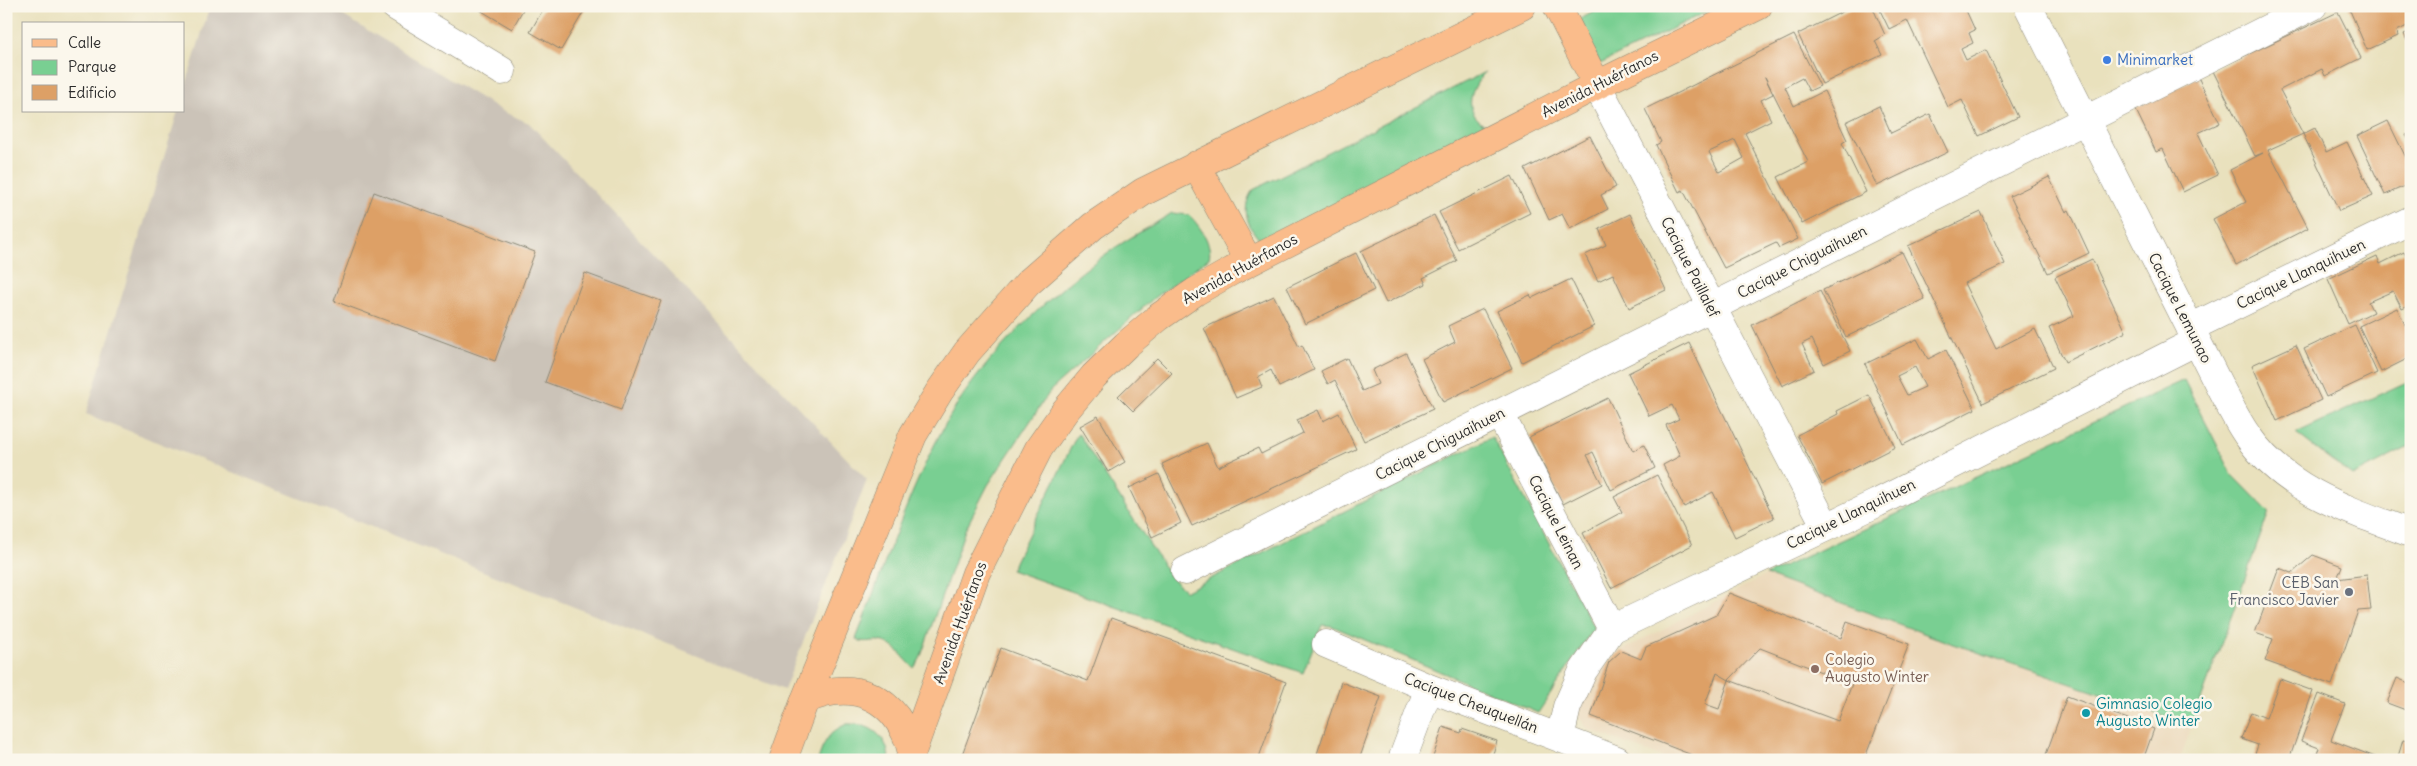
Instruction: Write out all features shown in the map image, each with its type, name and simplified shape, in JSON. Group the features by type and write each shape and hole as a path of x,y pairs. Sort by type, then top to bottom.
{"main road":[{"path":"783,760 805,700 913,435 967,352 1028,282 1059,253 1118,208 1196,165 1522,6"},
{"name":"Cacique Paillalef","path":"1557,6 1597,85"},
{"name":"Avenida Huérfanos","path":"911,756 976,573 1039,448 1065,411 1094,376 1126,345 1159,317 1194,292 1249,262 1597,85 1758,6"},
{"path":"1196,165 1249,262"},
{"path":"805,700 821,692 840,690 857,692 874,698 889,707 900,720 908,735 911,756"}],"street":[{"path":"395,6 502,71"},
{"name":"Cacique Lemunao","path":"2028,6 2247,436 2267,459 2290,479 2313,494 2338,506 2411,533"},
{"name":"Cacique Chiguaihuen","path":"1185,571 2313,6"},
{"name":"Cacique Paillalef","path":"1597,85 1826,527"},
{"name":"Cacique Llanquihuen","path":"1560,738 1567,707 1583,670 1612,629 1826,527 2411,220"},
{"name":"Cacique Leinan","path":"1500,414 1612,629"},
{"name":"Cacique Cheuquellán","path":"1326,644 1429,688 1617,760"},
{"path":"1402,760 1429,688"}],"shaded area":[{"path":"210,6 327,6 504,112 529,123 867,480 784,690 86,414 178,112 185,112 185,88"},
{"name":"Colegio Augusto Winter","path":"1766,575 1942,640 2192,725 2180,760 1669,760 1588,729 1575,712 1596,676 1621,651"}],"green space":[{"path":"1606,6 1718,6 1600,64 1580,19"},
{"path":"1485,72 1475,88 1471,102 1475,116 1490,128 1264,243 1253,232 1246,211 1249,197 1253,190"},
{"path":"1172,213 1189,215 1197,224 1207,241 1210,253 1209,258 1155,297 1051,390 988,485 965,530 920,659 914,668 899,652 885,642 865,642 856,639 910,497 936,442 965,393 983,369 1024,323 1071,281 1116,247"},
{"path":"2184,380 2232,474 2269,512 2192,725 1942,640 1766,575"},
{"path":"2411,380 2411,446 2352,476 2296,433"},
{"path":"1078,433 1172,579 1186,591 1492,437 1594,628 1538,713 1332,626 1322,625 1303,673 1011,570"},
{"path":"847,724 863,726 876,732 885,744 889,760 818,760 822,748 831,734"}],"building":[{"path":"482,6 525,6 512,29 480,10"},
{"path":"545,6 587,6 561,50 530,32"},
{"path":"1854,6 1872,6 1885,35 1875,41 1882,55 1822,84 1798,34"},
{"path":"1878,6 1964,6 1975,30 1969,33 1973,43 1961,49 1966,60 1986,50 2018,117 1979,136 1962,100 1948,107 1907,20 1889,29"},
{"path":"2348,6 2411,6 2411,24 2397,31 2398,36 2367,50"},
{"path":"2338,12 2361,58 2325,76 2322,69 2280,90 2303,134 2268,150 2308,228 2236,265 2213,219 2246,202 2230,170 2263,153 2255,156 2213,71"},
{"path":"2411,31 2411,49 2404,34"},
{"path":"1794,35 1820,86 1809,91 1802,78 1785,87 1794,106 1824,91 1847,140 1842,143 1866,192 1802,224 1778,177 1808,162 1765,77 1773,94 1761,100 1771,120 1745,133 1798,239 1779,248 1776,243 1724,268 1683,190 1679,192 1656,145 1661,142 1645,109","holes":["1735,140 1744,158 1719,172 1709,152"]},
{"path":"2198,77 2220,123 2198,133 2218,175 2183,192 2163,149 2156,152 2135,108"},
{"path":"1879,106 1891,133 1930,114 1948,152 1877,186 1846,122"},
{"path":"2388,121 2411,168 2411,183 2385,195 2357,136"},
{"path":"2315,128 2326,152 2347,142 2373,196 2339,211 2303,134"},
{"path":"2411,133 2411,144 2406,135"},
{"path":"1590,136 1616,187 1601,195 1608,209 1570,229 1562,214 1549,220 1525,169"},
{"path":"1512,176 1530,213 1458,249 1439,212"},
{"path":"2049,177 2066,212 2069,210 2089,253 2048,273 2010,196"},
{"path":"374,192 535,252 495,361 334,301"},
{"path":"1981,212 2005,264 1964,283 1996,349 2035,329 2054,368 1983,403 1908,246"},
{"path":"1630,214 1666,290 1629,308 1613,274 1598,281 1585,255 1606,245 1599,229"},
{"path":"1434,215 1457,261 1423,278 1426,284 1386,303 1361,251"},
{"path":"1902,252 1925,299 1846,337 1823,290"},
{"path":"2404,252 2411,267 2411,286 2407,287 2411,295 2411,305 2402,309 2393,291 2368,302 2373,312 2348,324 2328,279 2377,256 2380,264"},
{"path":"1356,253 1374,290 1305,324 1287,287"},
{"path":"2092,259 2126,332 2065,362 2049,328 2074,316 2055,277"},
{"path":"585,273 661,301 621,410 545,382"},
{"path":"1571,279 1594,326 1522,362 1497,311 1530,295 1532,298"},
{"path":"1820,291 1850,351 1824,364 1812,339 1802,344 1814,370 1782,386 1752,325"},
{"path":"1274,296 1299,347 1302,345 1314,370 1279,387 1271,370 1258,377 1262,387 1236,398 1204,328"},
{"path":"2397,308 2411,337 2411,357 2381,372 2359,326"},
{"path":"1483,309 1512,368 1443,402 1422,359 1455,342 1448,326"},
{"path":"2355,325 2377,373 2326,397 2304,349"},
{"path":"1917,339 1928,359 1946,350 1975,409 1903,445 1865,364","holes":["1915,367 1925,387 1907,395 1897,376"]},
{"path":"1689,343 1774,518 1735,537 1713,492 1684,507 1663,465 1680,456 1666,425 1679,419 1672,405 1649,416 1628,373"},
{"path":"2296,345 2321,400 2277,421 2252,365"},
{"path":"1406,353 1433,409 1364,441 1335,380 1328,384 1321,371 1347,358 1362,391 1378,384 1372,370"},
{"path":"1157,358 1172,373 1133,411 1118,396"},
{"path":"1869,395 1895,447 1822,484 1797,435 1838,414 1837,411"},
{"path":"1608,398 1633,451 1644,445 1655,468 1611,490 1593,452 1587,455 1602,484 1563,504 1529,437"},
{"path":"1318,410 1323,421 1339,413 1356,449 1192,526 1162,464 1207,443 1218,467 1258,448 1261,454 1303,433 1297,420"},
{"path":"1098,416 1125,462 1108,472 1080,426"},
{"path":"1159,474 1181,523 1152,537 1129,488"},
{"path":"1657,475 1692,545 1611,588 1583,533 1622,512 1614,497"},
{"path":"2313,555 2342,566 2337,579 2367,575 2371,610 2358,611 2332,685 2265,661 2273,639 2255,633 2279,568 2292,573"},
{"path":"1729,593 1841,638 1847,621 1909,644 1864,760 1705,760 1591,716 1609,662 1621,651 1641,659 1646,647 1716,615","holes":["1760,648 1852,684 1838,721 1729,680","1717,673 1729,680 1719,709 1705,704"]},
{"path":"1111,618 1286,682 1258,760 960,760 1001,648 1088,681"},
{"path":"2397,678 2411,684 2411,712 2387,703"},
{"path":"2280,679 2313,691 2289,760 2262,760 2254,757 2258,745 2241,739 2251,712 2266,718"},
{"path":"1341,682 1381,697 1359,760 1315,760"},
{"path":"2319,694 2345,704 2331,740 2383,760 2315,760 2319,748 2301,741"},
{"name":"Gimnasio Colegio Augusto Winter","path":"2067,696 2154,729 2143,760 2044,760"},
{"path":"1443,727 1461,733 1462,729 1497,741 1491,760 1432,760"},
{"path":"2403,740 2411,742 2411,760 2397,760"}],"place":[{"name":"Minimarket","path":"2107,60"},
{"name":"CEB San Francisco Javier","path":"2349,592"},
{"name":"Colegio Augusto Winter","path":"1815,669"},
{"name":"Gimnasio Colegio Augusto Winter","path":"2086,713"}]}
